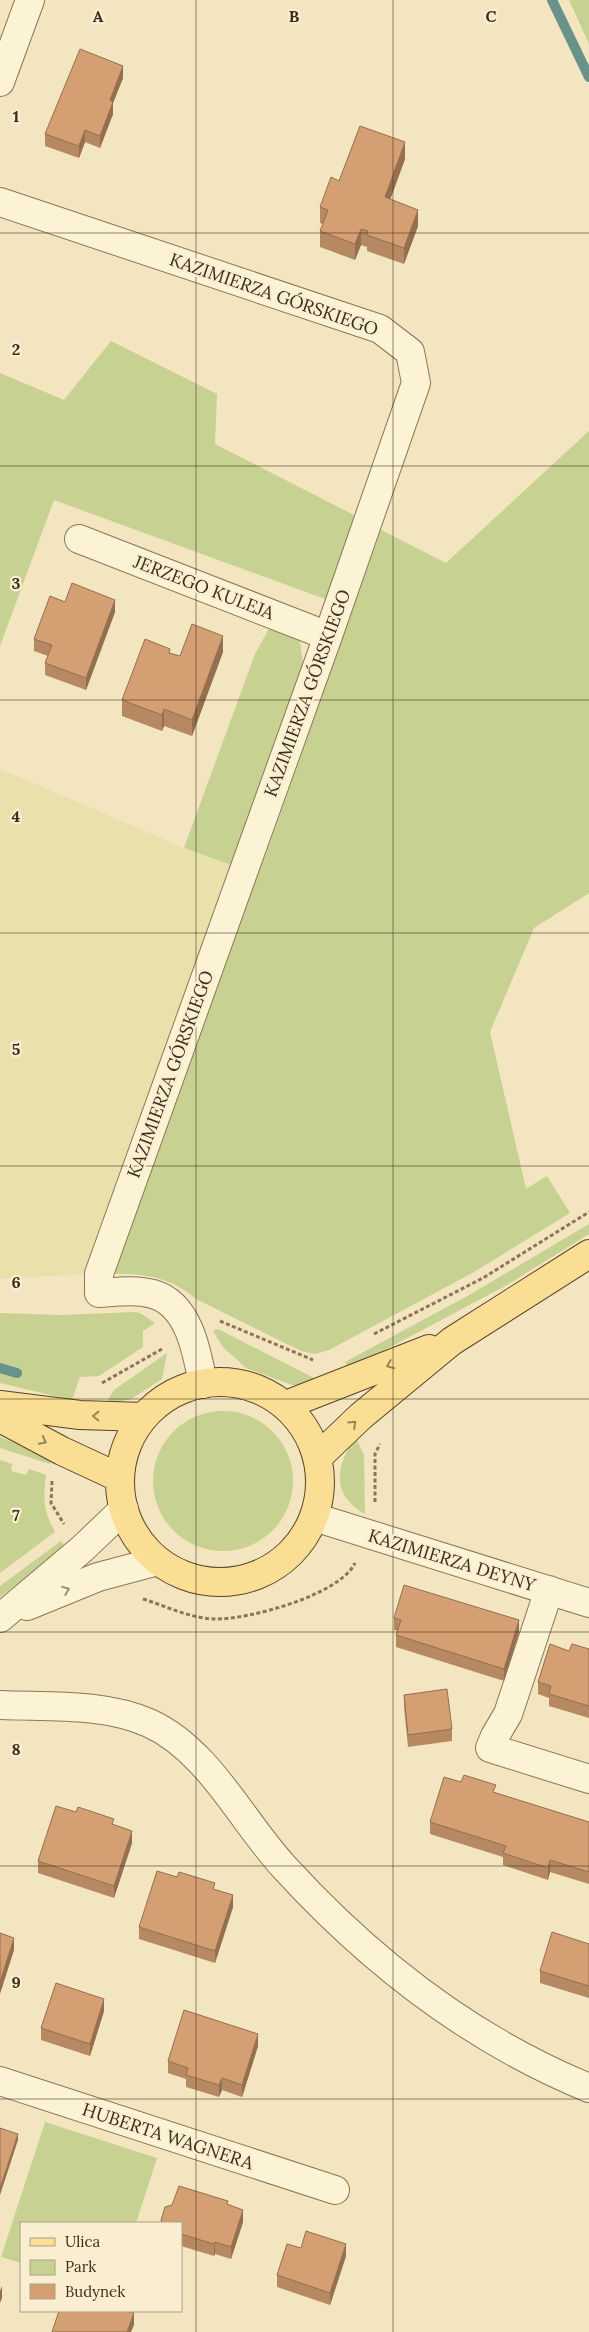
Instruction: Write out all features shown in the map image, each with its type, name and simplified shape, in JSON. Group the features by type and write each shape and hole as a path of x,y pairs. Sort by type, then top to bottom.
{"main road":[{"path":"318,1457 361,1416 452,1341 589,1254"},
{"path":"286,1405 452,1341"},
{"path":"236,1383 262,1390 286,1405 306,1429 318,1457 321,1488 314,1518 298,1545 275,1566 247,1579 216,1582 186,1576 158,1561 137,1538 124,1509 120,1478 124,1456 132,1435 144,1417 162,1400 184,1389 203,1384 236,1383"},
{"path":"0,1405 80,1415 144,1417"},
{"path":"0,1418 62,1451 120,1478"}],"street":[{"path":"0,82 30,0"},
{"name":"KAZIMIERZA GÓRSKIEGO","path":"0,202 380,329 410,352 416,383 328,636 98,1274 98,1293 135,1292 153,1294 166,1299 179,1313 190,1332 197,1352 203,1384"},
{"name":"JERZEGO KULEJA","path":"80,539 328,636"},
{"path":"2,1617 82,1549 124,1509"},
{"name":"KAZIMIERZA DEYNY","path":"314,1518 589,1603"},
{"path":"2,1617 98,1577 158,1561"},
{"path":"549,1590 508,1714 490,1748 589,1779"},
{"path":"0,1705 81,1708 107,1711 148,1723 178,1740 212,1776 284,1868 320,1907 377,1959 490,2039 545,2070 589,2088"},
{"name":"HUBERTA WAGNERA","path":"0,2081 335,2190"}],"path":[{"path":"370,1336 483,1278 589,1212"},
{"path":"80,1415 102,1383 214,1319 319,1362"},
{"path":"62,1451 53,1473 52,1502 69,1532"},
{"path":"193,1616 230,1618 262,1613 329,1588 352,1570"}],"shaded area":[{"path":"0,769 184,848 237,867 89,1274 0,1279"}],"green space":[{"path":"569,0 589,0 589,44"},
{"path":"111,341 217,394 215,444 358,517 328,600 54,500 0,646 0,373 64,400"},
{"path":"589,431 589,893 534,928 490,1032 526,1189 547,1176 570,1213 474,1272 329,1350 315,1354 301,1351 196,1299 176,1285 143,1275 106,1274 270,843 381,530 446,563"},
{"path":"271,625 300,641 304,672 237,867 184,848 255,654"},
{"path":"589,1224 589,1234 507,1285 349,1369 345,1362 471,1294"},
{"path":"0,1313 61,1315 140,1313 155,1323 143,1331 143,1347 99,1376 80,1377 72,1400 0,1383"},
{"path":"218,1329 316,1379 302,1386 292,1385 246,1368 223,1347 213,1331"},
{"path":"167,1353 162,1379 131,1399 105,1405 114,1390"},
{"path":"223,1411 250,1417 262,1423 272,1432 281,1442 287,1454 293,1481 287,1508 281,1520 272,1530 262,1539 250,1545 223,1551 196,1545 184,1539 174,1530 165,1520 159,1508 153,1481 159,1454 165,1442 174,1432 184,1423 196,1417"},
{"path":"0,1437 52,1458 50,1464 0,1448"},
{"path":"356,1438 364,1455 365,1514 346,1498 340,1479 344,1459"},
{"path":"0,1460 12,1464 11,1471 26,1475 29,1469 46,1475 45,1504 48,1517 55,1532 0,1573"},
{"path":"61,1541 66,1548 0,1597 0,1586"},
{"path":"45,2122 157,2158 136,2222 20,2222 20,2263 1,2257"}],"building":[{"path":"80,49 123,66 110,100 113,102 100,136 85,130 79,146 45,134"},
{"path":"360,126 405,142 385,197 418,210 404,248 367,235 368,231 361,229 355,244 320,231 328,210 320,207 331,177 339,181"},
{"path":"72,583 115,600 86,678 45,663 52,645 34,639 50,596 65,602"},
{"path":"192,624 223,636 192,720 164,709 162,715 122,700 145,639 170,649 169,653 180,656"},
{"path":"404,1585 519,1620 504,1669 396,1635 401,1620 394,1618"},
{"path":"550,1644 569,1651 572,1644 589,1649 589,1706 549,1694 551,1686 538,1682"},
{"path":"447,1689 452,1729 408,1735 404,1695"},
{"path":"464,1775 496,1785 493,1792 589,1822 589,1872 550,1860 548,1868 503,1853 506,1846 430,1822 444,1777 461,1782"},
{"path":"56,1806 76,1812 78,1807 114,1819 112,1824 132,1831 114,1886 38,1861"},
{"path":"157,1871 177,1877 179,1872 215,1883 213,1889 233,1895 215,1951 139,1927"},
{"path":"552,1932 589,1944 589,1986 540,1971"},
{"path":"0,1933 14,1938 0,1982"},
{"path":"56,1983 104,1999 90,2044 41,2028"},
{"path":"184,2010 258,2034 242,2085 222,2078 219,2085 186,2075 188,2068 168,2061"},
{"path":"0,2128 18,2134 0,2188"},
{"path":"179,2186 228,2201 227,2204 243,2210 231,2247 182,2234 182,2222 162,2222 161,2220 165,2207 172,2205"},
{"path":"306,2231 346,2244 330,2293 277,2275 287,2244 301,2248"},
{"path":"59,2312 134,2313 127,2332 52,2332"}],"waterway":[{"path":"552,0 589,77"},
{"path":"0,1368 17,1373"}]}
